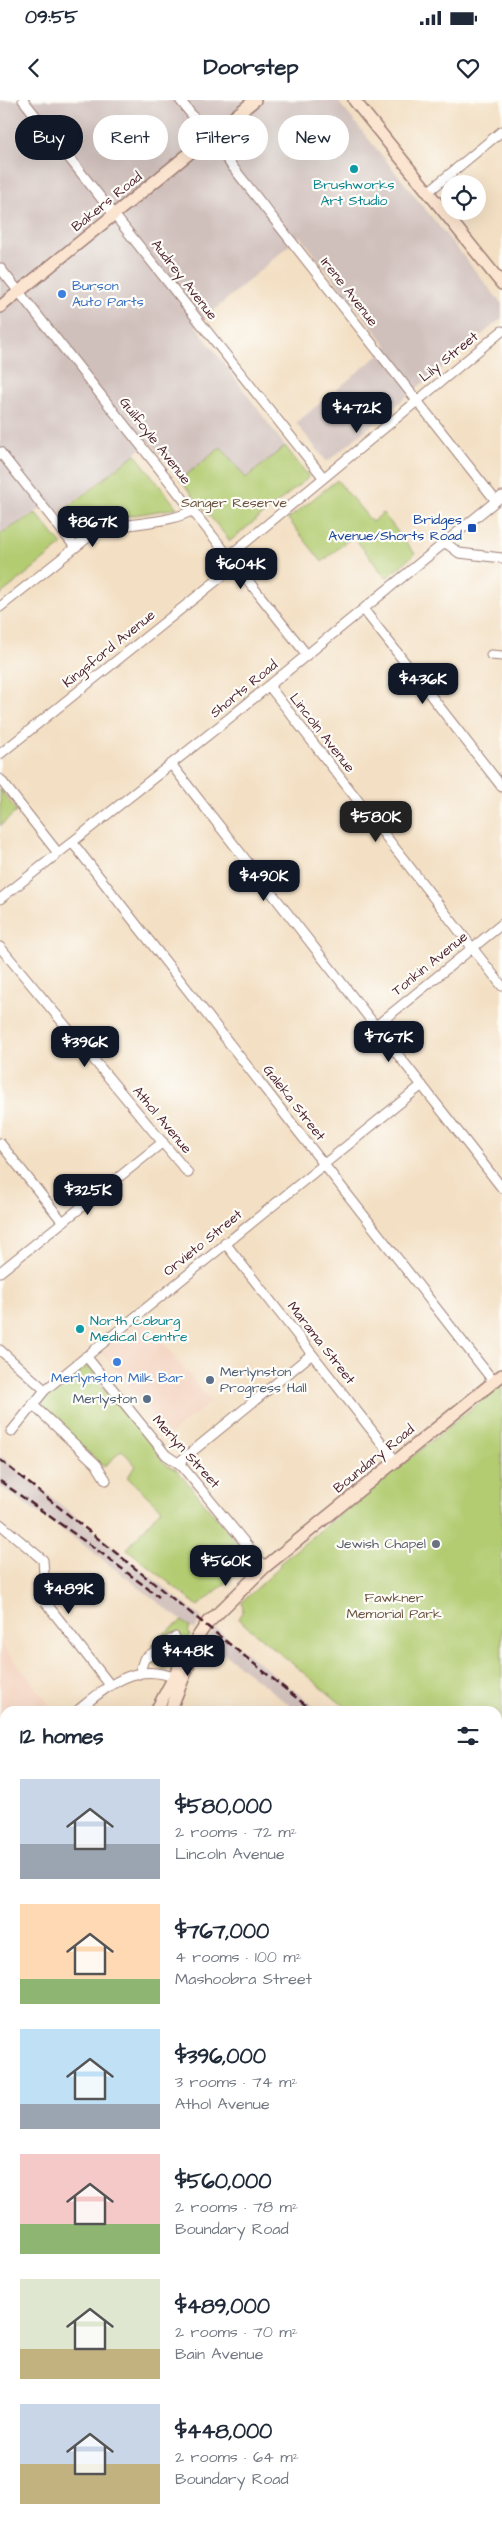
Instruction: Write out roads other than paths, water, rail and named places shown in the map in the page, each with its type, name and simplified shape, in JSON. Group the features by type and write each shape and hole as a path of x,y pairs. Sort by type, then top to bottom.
{"street":[{"name":"Audrey Avenue","path":"23,100 323,477"},
{"name":"Irene Avenue","path":"180,100 192,115"},
{"name":"Bakers Road","path":"237,115 255,100"},
{"path":"354,100 502,284"},
{"path":"428,192 502,131"},
{"name":"Bakers Road","path":"0,307 182,160"},
{"name":"Irene Avenue","path":"228,160 418,401 499,499"},
{"name":"Guilfoyle Avenue","path":"0,268 307,655"},
{"name":"Lily Street","path":"229,556 502,331"},
{"path":"0,454 75,547"},
{"name":"Shorts Road","path":"0,899 364,610 499,499"},
{"path":"0,607 75,547 98,532 174,518 193,510"},
{"path":"446,543 459,553 502,558"},
{"name":"Kingsford Avenue","path":"0,754 236,565"},
{"path":"364,610 502,787"},
{"path":"491,655 502,656"},
{"name":"Lincoln Avenue","path":"268,686 502,986"},
{"path":"171,764 502,1188"},
{"path":"0,779 58,853"},
{"name":"Galeka Street","path":"72,842 323,1164 498,1378"},
{"name":"Tonkin Avenue","path":"376,1026 502,924"},
{"name":"Athol Avenue","path":"0,947 188,1173"},
{"name":"Orvieto Street","path":"10,1432 45,1390 422,1085"},
{"path":"0,1272 163,1142"},
{"path":"0,1143 62,1221"},
{"name":"Marama Street","path":"225,1243 395,1460"},
{"path":"0,1350 45,1390"},
{"path":"178,1462 312,1354"},
{"name":"Merlyn Street","path":"86,1356 166,1455 178,1462 265,1566"},
{"name":"Boundary Road","path":"171,1706 177,1683 192,1644 204,1628 265,1566 498,1378"},
{"path":"32,1404 96,1464 106,1480"},
{"path":"0,1524 44,1560 45,1599 48,1607 110,1684"},
{"path":"139,1674 143,1661 175,1637"},
{"path":"150,1673 151,1654"},
{"path":"83,1706 120,1678 150,1673 177,1683"},
{"name":"Boundary Road","path":"160,1706 177,1683"}],"railway":[{"path":"0,1460 307,1706"},
{"path":"0,1481 104,1555 159,1597"}],"place":[{"name":"Brushworks Art Studio","path":"354,169"},
{"name":"Burson Auto Parts","path":"62,294"},
{"name":"Bridges Avenue/Shorts Road","path":"472,528"},
{"name":"North Coburg Medical Centre","path":"80,1329"},
{"name":"Merlynston Milk Bar","path":"117,1362"},
{"name":"Merlynston Progress Hall","path":"210,1380"},
{"name":"Merlyston","path":"147,1399"},
{"name":"Jewish Chapel","path":"436,1544"}],"park label":[{"name":"Sanger Reserve","path":"234,503"},
{"name":"Fawkner Memorial Park","path":"394,1606"}]}
